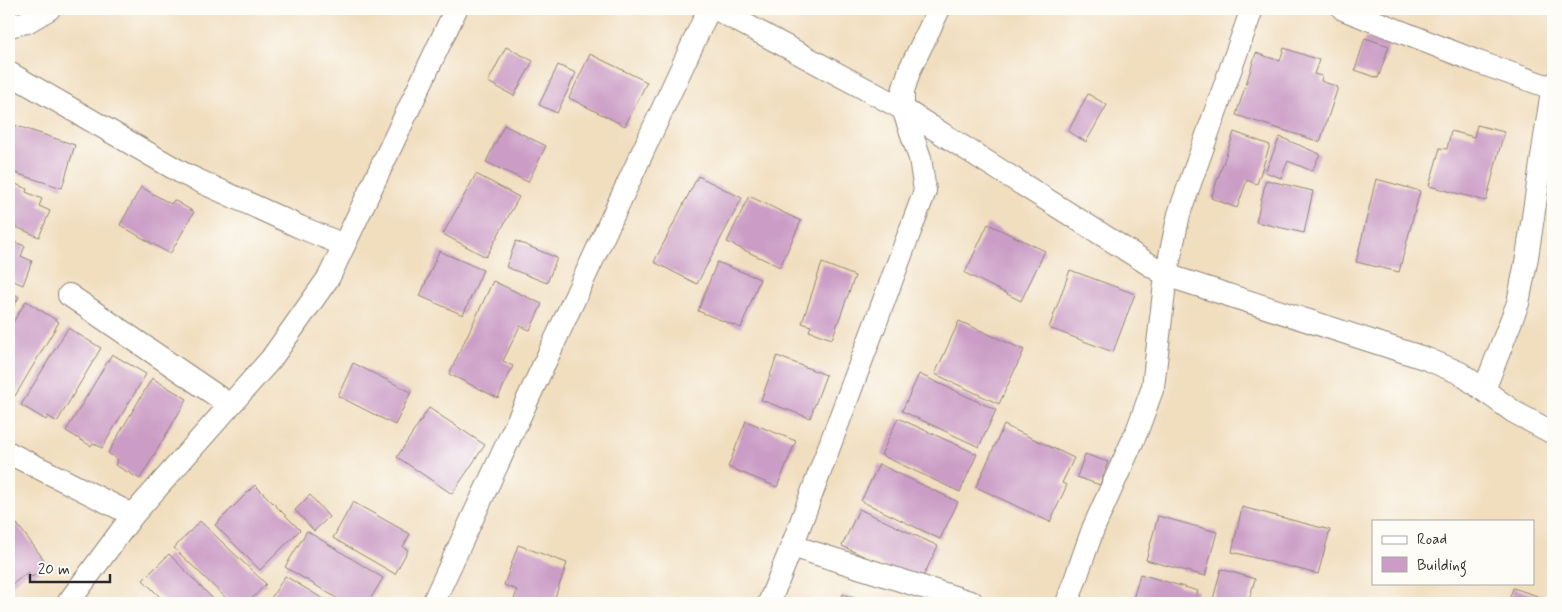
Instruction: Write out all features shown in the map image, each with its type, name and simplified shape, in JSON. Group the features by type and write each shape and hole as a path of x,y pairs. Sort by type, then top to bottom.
{"street":[{"path":"9,26 27,22 49,9"},
{"path":"68,603 132,515 271,359 329,277 456,9"},
{"path":"433,603 708,9"},
{"path":"716,9 903,109 1166,275 1428,358 1460,374 1514,412 1553,433"},
{"path":"769,603 925,192 920,158 903,109 903,90 910,70 940,9"},
{"path":"1067,603 1093,529 1137,432 1153,387 1166,275 1179,214 1252,9"},
{"path":"1343,9 1478,62 1553,86 1527,257 1518,303 1484,390"},
{"path":"9,73 184,174 300,227 344,244"},
{"path":"68,295 230,405"},
{"path":"9,453 132,515"},
{"path":"792,546 973,603"}],"building":[{"path":"1365,38 1389,46 1378,78 1355,70"},
{"path":"506,47 533,61 514,96 488,82"},
{"path":"1284,48 1319,60 1314,74 1322,76 1321,81 1338,87 1320,142 1236,115 1256,53 1280,61"},
{"path":"590,54 647,82 625,126 569,98"},
{"path":"558,65 576,73 557,113 539,105"},
{"path":"1088,94 1107,105 1086,142 1068,131"},
{"path":"14,125 75,145 62,188 9,171 9,142"},
{"path":"504,125 546,146 528,182 486,162"},
{"path":"1477,125 1504,132 1486,201 1429,186 1440,148 1447,149 1451,131 1474,137"},
{"path":"1234,132 1270,145 1257,184 1247,180 1237,208 1211,198"},
{"path":"1280,137 1320,154 1312,171 1288,161 1281,178 1265,172"},
{"path":"476,174 519,197 486,257 443,234"},
{"path":"698,176 742,198 697,284 654,262"},
{"path":"1376,179 1420,191 1399,272 1356,262"},
{"path":"1266,180 1313,191 1304,233 1256,222"},
{"path":"9,181 27,189 26,192 42,199 39,206 50,211 39,237 9,224"},
{"path":"141,187 171,204 174,200 194,212 170,254 120,225"},
{"path":"749,196 801,221 780,267 727,242"},
{"path":"988,224 1045,251 1021,301 965,273"},
{"path":"9,240 25,246 21,256 32,261 23,285 9,279"},
{"path":"516,241 557,258 547,283 506,267"},
{"path":"439,251 483,270 463,315 420,296"},
{"path":"717,262 760,279 741,328 698,311"},
{"path":"822,263 855,276 832,339 809,331 811,326 802,323"},
{"path":"1070,270 1135,294 1113,352 1049,328"},
{"path":"493,281 542,304 530,330 520,326 503,361 513,366 498,398 449,374"},
{"path":"9,290 19,297 9,314"},
{"path":"26,301 59,322 15,396 9,392 9,329"},
{"path":"959,321 1024,350 999,404 935,374"},
{"path":"68,328 101,348 57,422 48,416 46,420 21,405"},
{"path":"112,354 146,374 102,448 93,443 91,446 66,431"},
{"path":"777,356 826,375 810,418 761,400"},
{"path":"353,363 411,392 395,425 338,396"},
{"path":"919,374 996,410 979,447 902,411"},
{"path":"152,378 187,399 140,479 115,465 118,460 108,453"},
{"path":"429,408 485,445 452,494 397,457"},
{"path":"898,418 977,454 960,492 881,455"},
{"path":"746,421 796,441 777,487 728,467"},
{"path":"1004,425 1074,458 1062,483 1067,485 1050,522 976,487"},
{"path":"1085,454 1108,462 1100,485 1077,477"},
{"path":"879,464 958,502 940,539 861,501"},
{"path":"255,485 300,530 260,570 215,525"},
{"path":"310,495 329,517 314,531 295,510"},
{"path":"353,502 410,534 403,547 408,550 395,574 333,538"},
{"path":"1242,507 1330,530 1318,574 1232,552"},
{"path":"859,509 938,546 920,583 842,546"},
{"path":"1158,516 1217,532 1205,576 1146,560"},
{"path":"200,521 266,584 248,603 231,603 174,548"},
{"path":"17,524 48,565 32,577 28,572 9,587 9,531"},
{"path":"307,531 383,578 368,603 363,600 361,603 345,603 285,567"},
{"path":"518,545 567,563 553,603 513,603 517,590 504,585"},
{"path":"169,554 217,603 166,603 143,580"},
{"path":"1221,569 1255,579 1248,603 1212,603"},
{"path":"1140,574 1198,591 1194,603 1132,603"},
{"path":"285,576 330,603 268,603"},
{"path":"1513,588 1553,601 1552,603 1508,603"},
{"path":"843,594 868,603 839,603"}]}
